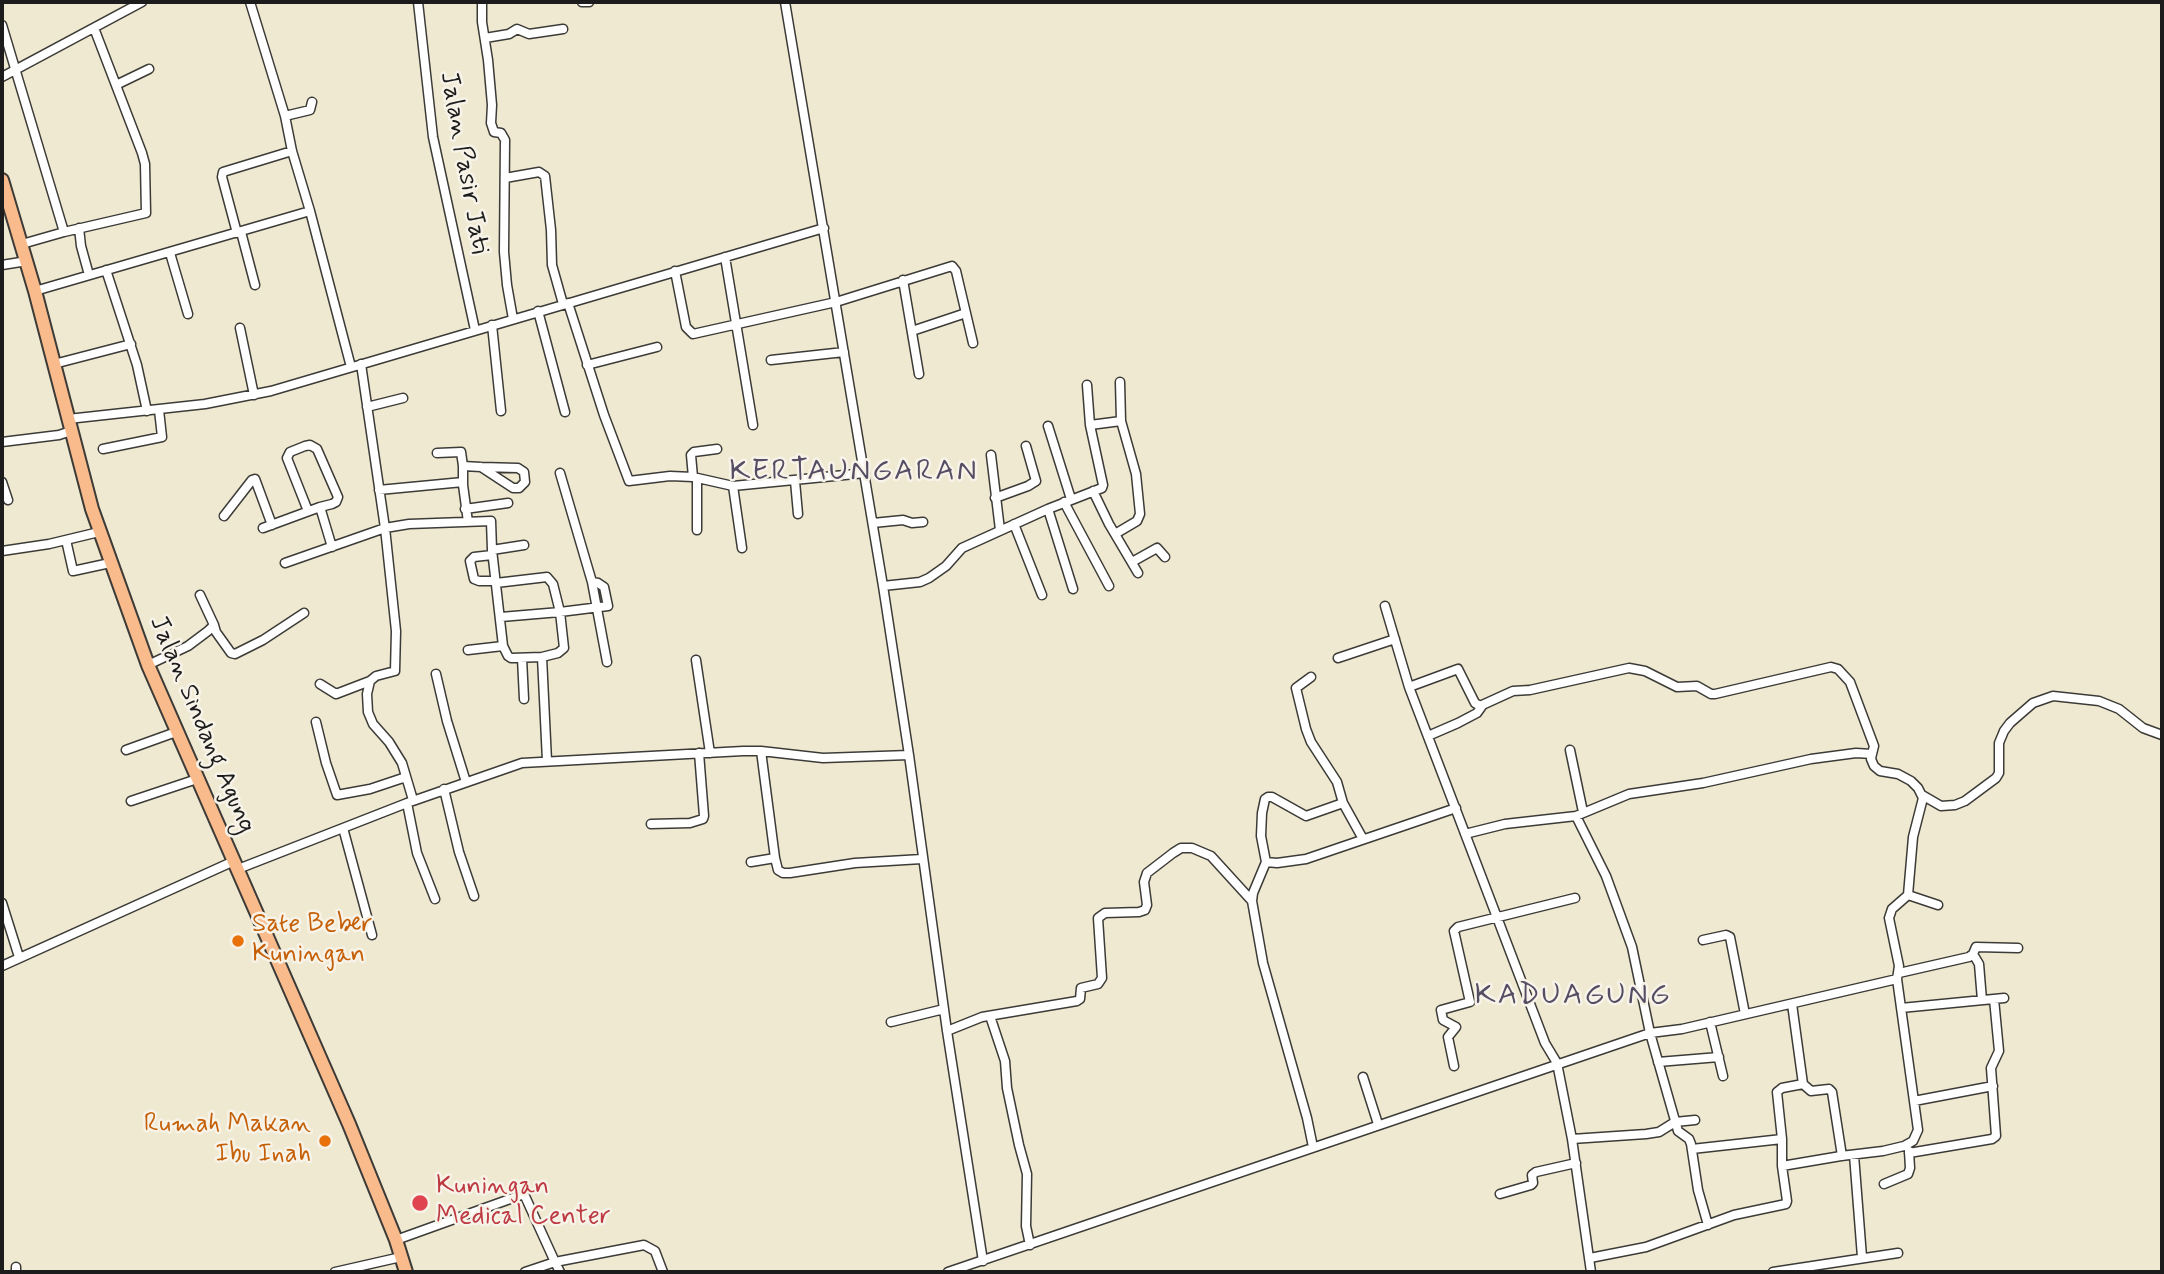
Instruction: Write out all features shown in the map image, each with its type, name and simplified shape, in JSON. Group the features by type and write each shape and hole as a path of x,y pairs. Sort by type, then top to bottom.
{"main road":[{"name":"Jalan Sindang Agung","path":"2,180 27,261 99,532 110,563 176,732 349,1124 396,1240 405,1272"}],"street":[{"path":"2,77 142,2"},
{"path":"250,2 285,116 292,151 351,367"},
{"name":"Jalan Pasir Jati","path":"418,2 433,136 475,330"},
{"path":"482,2 492,105 491,123 494,132 501,133 505,140 504,252 513,319"},
{"path":"582,2 589,2"},
{"path":"785,2 883,586 983,1261"},
{"path":"2,25 64,232"},
{"path":"22,244 146,213 142,153 93,28"},
{"path":"485,38 509,34 517,29 531,34 563,29"},
{"path":"116,85 149,69"},
{"path":"285,116 310,110 312,102"},
{"path":"255,285 222,177 223,172 292,151"},
{"path":"505,178 542,172 545,176 552,265 629,481 670,476 733,486 865,473"},
{"path":"35,291 310,211"},
{"path":"79,228 89,275"},
{"path":"2,442 59,435 70,425 254,395 824,228"},
{"path":"170,253 188,314"},
{"path":"725,257 753,425"},
{"path":"2,265 27,261"},
{"path":"675,271 686,327 689,332 699,334 836,302 952,266 956,271 973,342"},
{"path":"106,270 131,344 147,411"},
{"path":"904,281 919,374"},
{"path":"538,312 565,412"},
{"path":"912,331 966,313"},
{"path":"492,325 502,411"},
{"path":"240,328 254,395"},
{"path":"54,364 131,344"},
{"path":"587,365 657,347"},
{"path":"771,360 844,352"},
{"path":"320,684 336,694 396,670 395,620 385,527 361,364"},
{"path":"1115,534 1137,521 1140,513 1136,474 1121,421 1120,382"},
{"path":"883,586 929,579 946,566 962,548 1102,488 1104,485 1090,425 1087,385"},
{"path":"367,407 403,398"},
{"path":"103,449 162,437 159,410"},
{"path":"1090,425 1121,421"},
{"path":"1048,426 1068,501 1109,586"},
{"path":"224,516 255,479 268,526 336,502 338,497 317,449 310,445 290,453 287,458 308,511"},
{"path":"995,498 1036,481 1026,446"},
{"path":"697,530 691,454 717,449"},
{"path":"437,453 461,452 468,522"},
{"path":"991,455 1000,530"},
{"path":"463,466 522,469 524,482 519,488 513,488 481,467"},
{"path":"560,473 592,582 607,662"},
{"path":"795,481 798,513"},
{"path":"2,482 8,500"},
{"path":"379,490 463,482"},
{"path":"733,486 741,548"},
{"path":"1093,491 1138,573"},
{"path":"466,509 509,503"},
{"path":"491,506 492,552 496,582 501,617 503,646 511,658 542,657 558,653 564,648 554,584 547,577 496,582 479,581 474,579 470,561 474,557 492,552 524,545"},
{"path":"320,507 332,547"},
{"path":"1048,509 1073,589"},
{"path":"873,523 899,520 923,522"},
{"path":"285,563 385,527 491,521"},
{"path":"1013,524 1042,595"},
{"path":"3,551 99,532"},
{"path":"66,540 73,571 110,563"},
{"path":"1132,562 1157,548 1165,557"},
{"path":"501,617 611,605 604,587 592,582"},
{"path":"200,595 216,632 231,653 235,654 263,640 304,613"},
{"path":"1385,606 1409,687 1545,1044 1557,1063 1572,1139 1591,1272"},
{"path":"148,665 188,646 214,625"},
{"path":"1338,658 1395,639"},
{"path":"468,650 503,646"},
{"path":"542,657 547,761"},
{"path":"522,658 524,699"},
{"path":"696,660 710,753"},
{"path":"1428,736 1477,713 1482,706 1513,691 1530,690 1629,668 1645,671 1677,687 1697,686 1715,694 1831,667 1838,669 1850,682 1874,746 1871,759 1874,766 1880,771 1898,774 1911,781 1922,794 1941,806 1965,801 1996,778 1999,773 1999,743 2004,731 2020,714 2053,695 2099,701 2119,709 2143,727 2162,735"},
{"path":"1409,687 1458,669 1475,703 1482,706"},
{"path":"436,674 466,782"},
{"path":"1311,677 1296,688 1306,729 1311,742 1337,782 1343,803 1363,839"},
{"path":"370,681 367,694 371,720 395,751 406,777 417,853 435,899"},
{"path":"316,722 326,763 338,795 370,789 406,777"},
{"path":"126,750 176,732"},
{"path":"1570,750 1580,814 1617,902 1632,947 1650,1033 1675,1122 1681,1135 1689,1139 1708,1224"},
{"path":"2,965 236,865 512,766 547,761 761,751 823,758 909,755"},
{"path":"761,751 778,870 783,873 855,863 922,859"},
{"path":"651,824 690,823 703,819 699,753"},
{"path":"1465,834 1505,824 1580,814 1634,793 1703,783 1811,759 1856,753 1872,754"},
{"path":"131,801 197,779"},
{"path":"444,789 461,860 474,896"},
{"path":"1884,1184 1908,1174 1909,1149 1918,1130 1889,918 1892,909 1908,895 1913,837 1922,794"},
{"path":"1313,1147 1263,963 1252,901 1266,862 1261,836 1265,799 1272,797 1306,816 1343,803"},
{"path":"1266,862 1306,859 1455,808"},
{"path":"343,828 372,935"},
{"path":"947,1031 990,1016 1080,999 1081,988 1100,983 1102,978 1098,918 1105,914 1145,910 1147,905 1144,882 1147,873 1181,849 1192,848 1211,856 1252,901"},
{"path":"751,862 775,858"},
{"path":"1908,895 1938,905"},
{"path":"1454,1066 1448,1037 1456,1027 1443,1020 1441,1010 1470,1002 1454,931 1458,927 1575,898"},
{"path":"2,903 19,957"},
{"path":"1703,940 1726,935 1730,937 1745,1014"},
{"path":"1982,1000 1979,964 1973,954 1975,948 2018,948"},
{"path":"948,1272 1650,1033 1792,1003 1973,954"},
{"path":"1901,1008 2004,998"},
{"path":"1782,1166 1994,1138 1997,1134 1992,1068 1999,1051 1994,999"},
{"path":"1792,1003 1804,1084 1811,1091 1829,1089 1832,1092 1842,1156"},
{"path":"891,1022 944,1009"},
{"path":"990,1016 1005,1061 1007,1088 1018,1145 1026,1169 1026,1226 1030,1245"},
{"path":"1710,1022 1723,1076"},
{"path":"1658,1062 1719,1057"},
{"path":"1363,1077 1378,1124"},
{"path":"1590,1258 1646,1247 1734,1215 1786,1204 1777,1092 1782,1088 1804,1084"},
{"path":"1914,1101 1993,1086"},
{"path":"1572,1139 1659,1132 1675,1122 1695,1120"},
{"path":"1692,1149 1782,1139"},
{"path":"1854,1155 1862,1257"},
{"path":"1500,1194 1531,1185 1532,1175 1536,1172 1576,1164"},
{"path":"396,1240 523,1194 560,1272"},
{"path":"525,1272 555,1262 644,1245 655,1251 663,1272"},
{"path":"1773,1272 1793,1271 1898,1252"},
{"path":"335,1272 401,1257"}],"place":[{"name":"Sate Beber Kuningan","path":"238,941"},
{"name":"Rumah Makan Ibu Inah","path":"325,1141"},
{"name":"Kuningan Medical Center","path":"420,1203"}],"district":[{"name":"KERTAUNGARAN","path":"854,473"},
{"name":"KADUAGUNG","path":"1573,997"}]}
